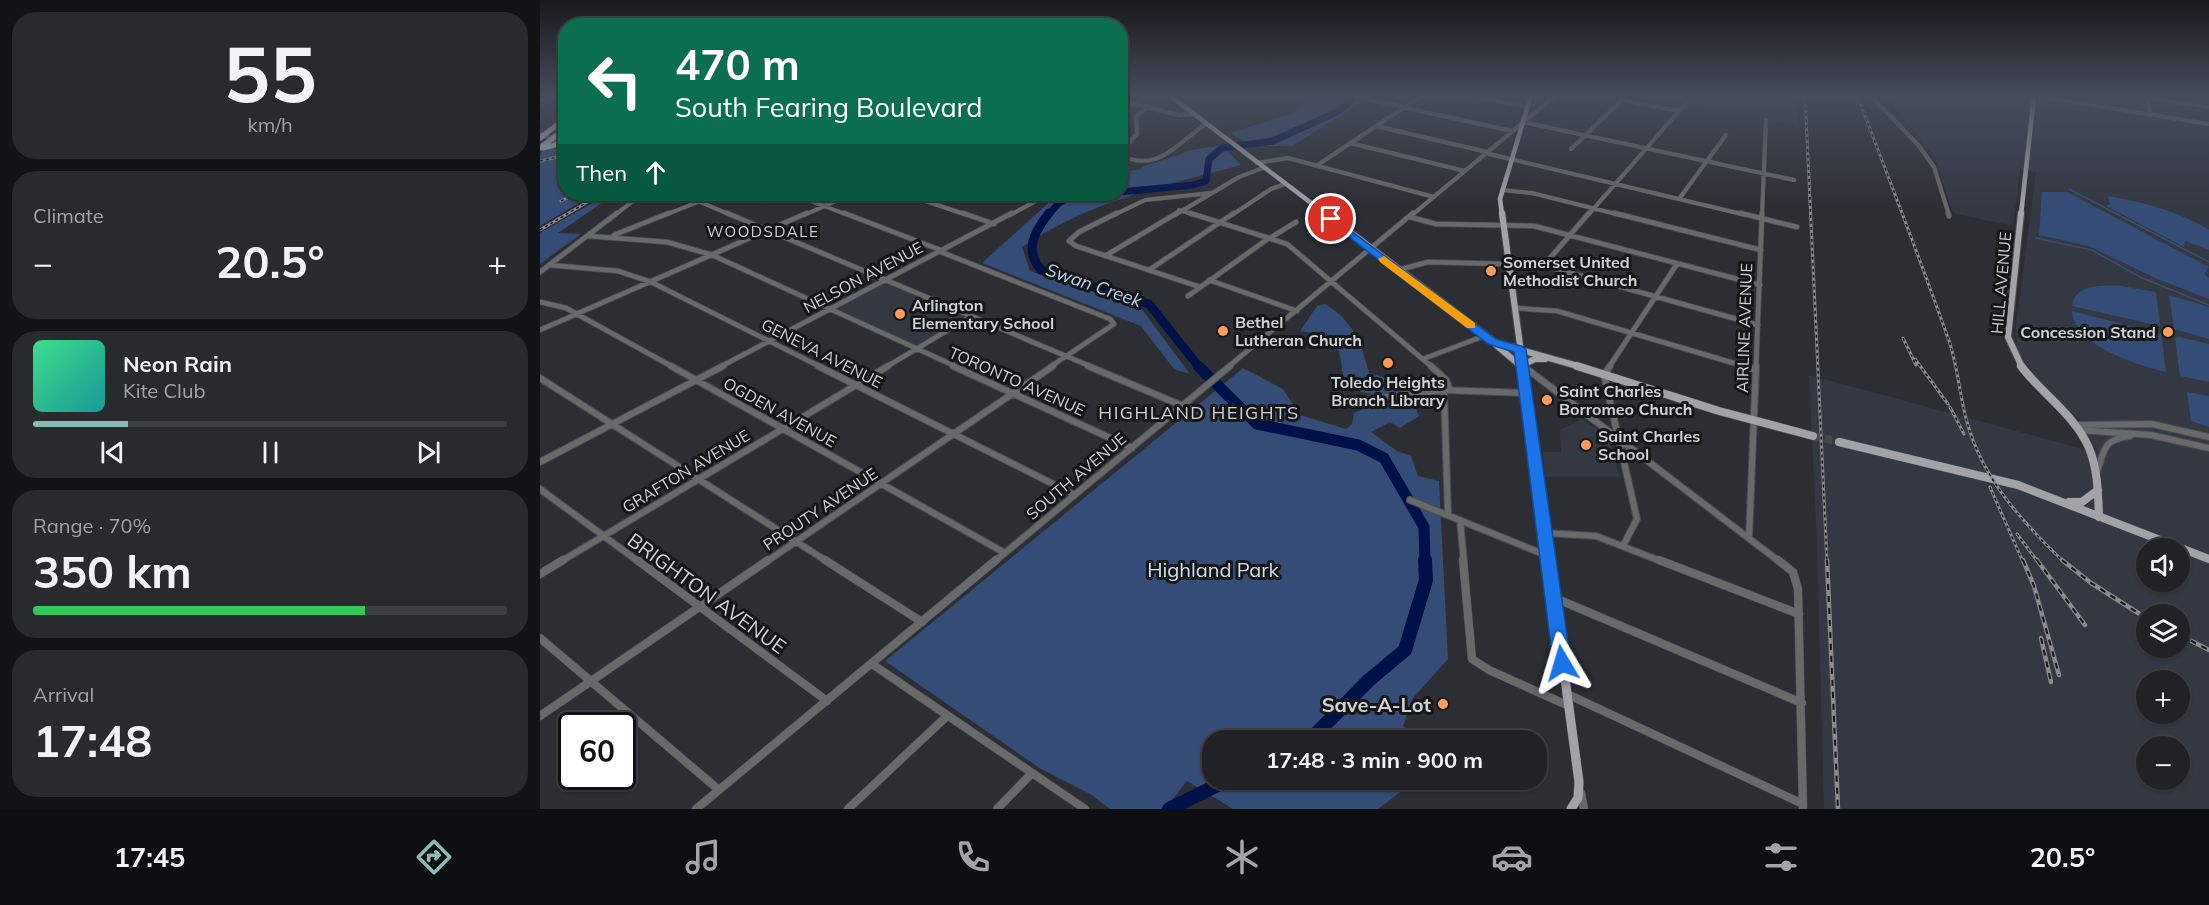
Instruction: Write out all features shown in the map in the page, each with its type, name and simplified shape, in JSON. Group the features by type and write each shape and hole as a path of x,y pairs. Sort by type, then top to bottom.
{"highway":[{"path":"541,140 553,138 558,134"},
{"path":"541,140 558,143"}],"main road":[{"path":"1219,133 1523,366"},
{"path":"1519,133 1500,199 1579,782 1578,798 1572,809"},
{"name":"HILL AVENUE","path":"2029,133 2008,337 2012,352 2024,371 2077,428 2092,455 2097,471 2099,517"},
{"path":"1492,341 1754,422 1813,436"},
{"path":"1523,366 1535,359 1561,361"},
{"path":"1839,442 2019,485 2209,559"},
{"path":"2058,500 2082,502 2098,490"}],"street":[{"path":"1128,146 1138,133"},
{"path":"1128,157 1142,161 1163,157 1191,133"},
{"path":"1317,166 1366,133"},
{"path":"1404,133 1797,227"},
{"name":"SOUTH AVENUE","path":"696,809 1510,133"},
{"path":"1575,133 1794,180"},
{"path":"1571,149 1588,133"},
{"path":"1544,265 1660,133"},
{"name":"AIRLINE AVENUE","path":"1749,538 1766,133"},
{"path":"1906,133 1919,146 1934,168 1949,216"},
{"path":"1679,199 1726,135"},
{"path":"553,138 558,141"},
{"path":"541,140 558,143"},
{"path":"1350,143 1465,171"},
{"path":"1257,163 1281,158 1434,197"},
{"path":"1105,256 1179,210 1239,177 1263,168"},
{"path":"1149,270 1271,189 1285,184"},
{"path":"1502,190 1532,193 1761,250"},
{"path":"1200,287 1076,246 1070,239 1079,232 1145,200 1211,193"},
{"path":"540,272 633,201"},
{"path":"611,236 699,201 1183,406"},
{"path":"811,201 942,251"},
{"path":"540,330 836,201"},
{"path":"926,201 994,224"},
{"name":"NELSON AVENUE","path":"540,462 1036,201"},
{"path":"1179,210 1285,243 1446,380 1448,515"},
{"path":"1410,217 1437,224 1534,226 1760,285"},
{"path":"1188,296 1296,222"},
{"name":"TORONTO AVENUE","path":"588,236 667,242 712,255 1132,448"},
{"name":"PROUTY AVENUE","path":"540,716 1114,324 1110,319 942,251"},
{"path":"1398,270 1426,262 1544,265 1758,325"},
{"path":"1623,546 1637,519 1604,375 1677,264"},
{"name":"GENEVA AVENUE","path":"549,265 618,271 651,282 1075,495"},
{"path":"1209,280 1298,311"},
{"name":"OGDEN AVENUE","path":"540,302 566,308 578,314 1005,553"},
{"path":"1515,308 1550,309 1756,370"},
{"name":"GRAFTON AVENUE","path":"540,574 970,317"},
{"path":"1423,359 1484,336"},
{"path":"1523,366 1793,572 1798,583 1803,807 1567,694"},
{"path":"540,378 922,622"},
{"path":"1352,401 1447,390 1526,393"},
{"path":"2077,428 2137,423 2172,427 2209,436"},
{"path":"2172,427 2164,431 2177,439"},
{"path":"2077,428 2177,439 2209,448"},
{"path":"2097,471 2103,450 2110,441 2125,437 2157,436"},
{"name":"BRIGHTON AVENUE","path":"540,489 826,701"},
{"path":"1410,500 1548,556"},
{"path":"1460,520 1472,659 1569,706"},
{"path":"1545,533 1596,536 1799,614"},
{"path":"1554,598 1802,703"},
{"path":"540,638 719,790"},
{"path":"872,664 1085,809"},
{"path":"848,809 947,716"},
{"path":"997,809 1032,773"},
{"path":"1579,782 1584,809"}],"shaded area":[{"path":"1915,133 2209,133 2209,809 1824,809 1817,545 1809,375 2098,453 2078,419 2032,373 2017,348 2016,325 2036,172 2020,169 2013,226 1953,213 1935,157"},
{"name":"Arlington Elementary School","path":"885,281 970,317 915,349 830,310"},
{"name":"Saint Charles School","path":"1582,419 1609,438 1620,477 1545,477 1543,452 1561,452 1560,430"}],"green space":[{"path":"1230,133 1313,133 1292,146 1251,146"},
{"path":"1222,145 1241,165 1128,197 1128,171 1139,170 1144,166 1186,151"},
{"path":"558,146 558,201 582,201 540,226 540,154 547,148"},
{"path":"2042,192 2067,192 2209,267 2204,274 2209,278 2209,299 2155,278 2089,246 2039,235"},
{"path":"2108,196 2160,208 2197,223 2209,230 2209,250 2185,241 2184,247 2106,206 2110,204"},
{"path":"596,201 605,201 558,233 581,234 540,264 540,233"},
{"path":"1051,201 1117,201 1073,218 1022,247 1030,271 1140,307 1190,374 1174,369 1141,326 982,263"},
{"path":"2121,286 2156,292 2160,326 2072,306 2078,293 2091,287"},
{"path":"2169,295 2209,307 2209,339 2174,329"},
{"path":"1325,304 1349,325 1359,342 1369,373 1403,383 1431,375 1438,382 1382,394 1361,392 1351,387 1343,374 1337,349 1330,341 1319,335 1300,331 1317,306"},
{"path":"2072,311 2161,334 2166,372 2124,359 2095,344 2076,323"},
{"path":"2175,338 2209,344 2209,382 2180,376"},
{"name":"Highland Park","path":"1243,368 1283,389 1300,415 1346,429 1352,424 1354,413 1371,405 1413,401 1419,416 1400,428 1390,422 1371,432 1397,451 1411,456 1418,476 1439,481 1448,659 1413,698 1403,726 1409,730 1202,730 1202,790 1403,790 1378,809 1233,809 1187,781 1165,809 1110,809 1090,794 1041,769 885,661"},
{"path":"2187,392 2209,396 2209,427 2191,421"}],"waterway":[{"name":"Swan Creek","path":"1128,191 1193,185 1206,181 1209,159 1222,148 1273,141 1291,133"},
{"path":"2069,189 2209,262"},
{"name":"Swan Creek","path":"1048,215 1063,201"},
{"name":"Swan Creek","path":"1049,213 1035,234 1032,248 1036,263 1041,270 1149,304 1199,367"},
{"path":"2036,238 2092,250 2140,277 2209,305"},
{"name":"Swan Creek","path":"1199,367 1257,424 1358,445 1384,458 1424,527 1425,562"},
{"name":"Swan Creek","path":"1320,730 1368,681 1405,650 1426,580 1425,560"},
{"name":"Swan Creek","path":"1169,809 1208,790"}],"tunnel":[{"path":"1813,436 1839,442"}],"railway":[{"path":"1807,133 1827,562"},
{"path":"1872,133 1948,338 1964,411 1974,442 1993,481 2019,515 2062,560"},
{"path":"540,161 558,157"},
{"path":"540,230 589,201"},
{"path":"1903,338 1916,365"},
{"path":"1915,359 1948,404"},
{"path":"1950,407 1964,434"},
{"path":"1990,487 2023,562"},
{"path":"2017,534 2038,562"},
{"path":"1827,560 1838,809"},
{"path":"2023,560 2034,586 2059,675"},
{"path":"2037,560 2085,625"},
{"path":"2062,560 2091,583 2136,612"},
{"path":"2041,638 2051,682"},
{"path":"2190,640 2209,650"}],"slow traffic":[{"path":"1384,259 1471,325"}],"place":[{"name":"Somerset United Methodist Church","path":"1491,271"},
{"name":"Arlington Elementary School","path":"900,314"},
{"name":"Bethel Lutheran Church","path":"1223,331"},
{"name":"Concession Stand","path":"2168,332"},
{"name":"Toledo Heights Branch Library","path":"1388,363"},
{"name":"Saint Charles Borromeo Church","path":"1547,400"},
{"name":"Saint Charles School","path":"1586,445"},
{"name":"Save-A-Lot","path":"1443,704"}],"district":[{"name":"WOODSDALE","path":"763,231"},
{"name":"HIGHLAND HEIGHTS","path":"1199,412"}],"route":[{"path":"1331,219 1492,341 1520,350 1562,663"}]}
